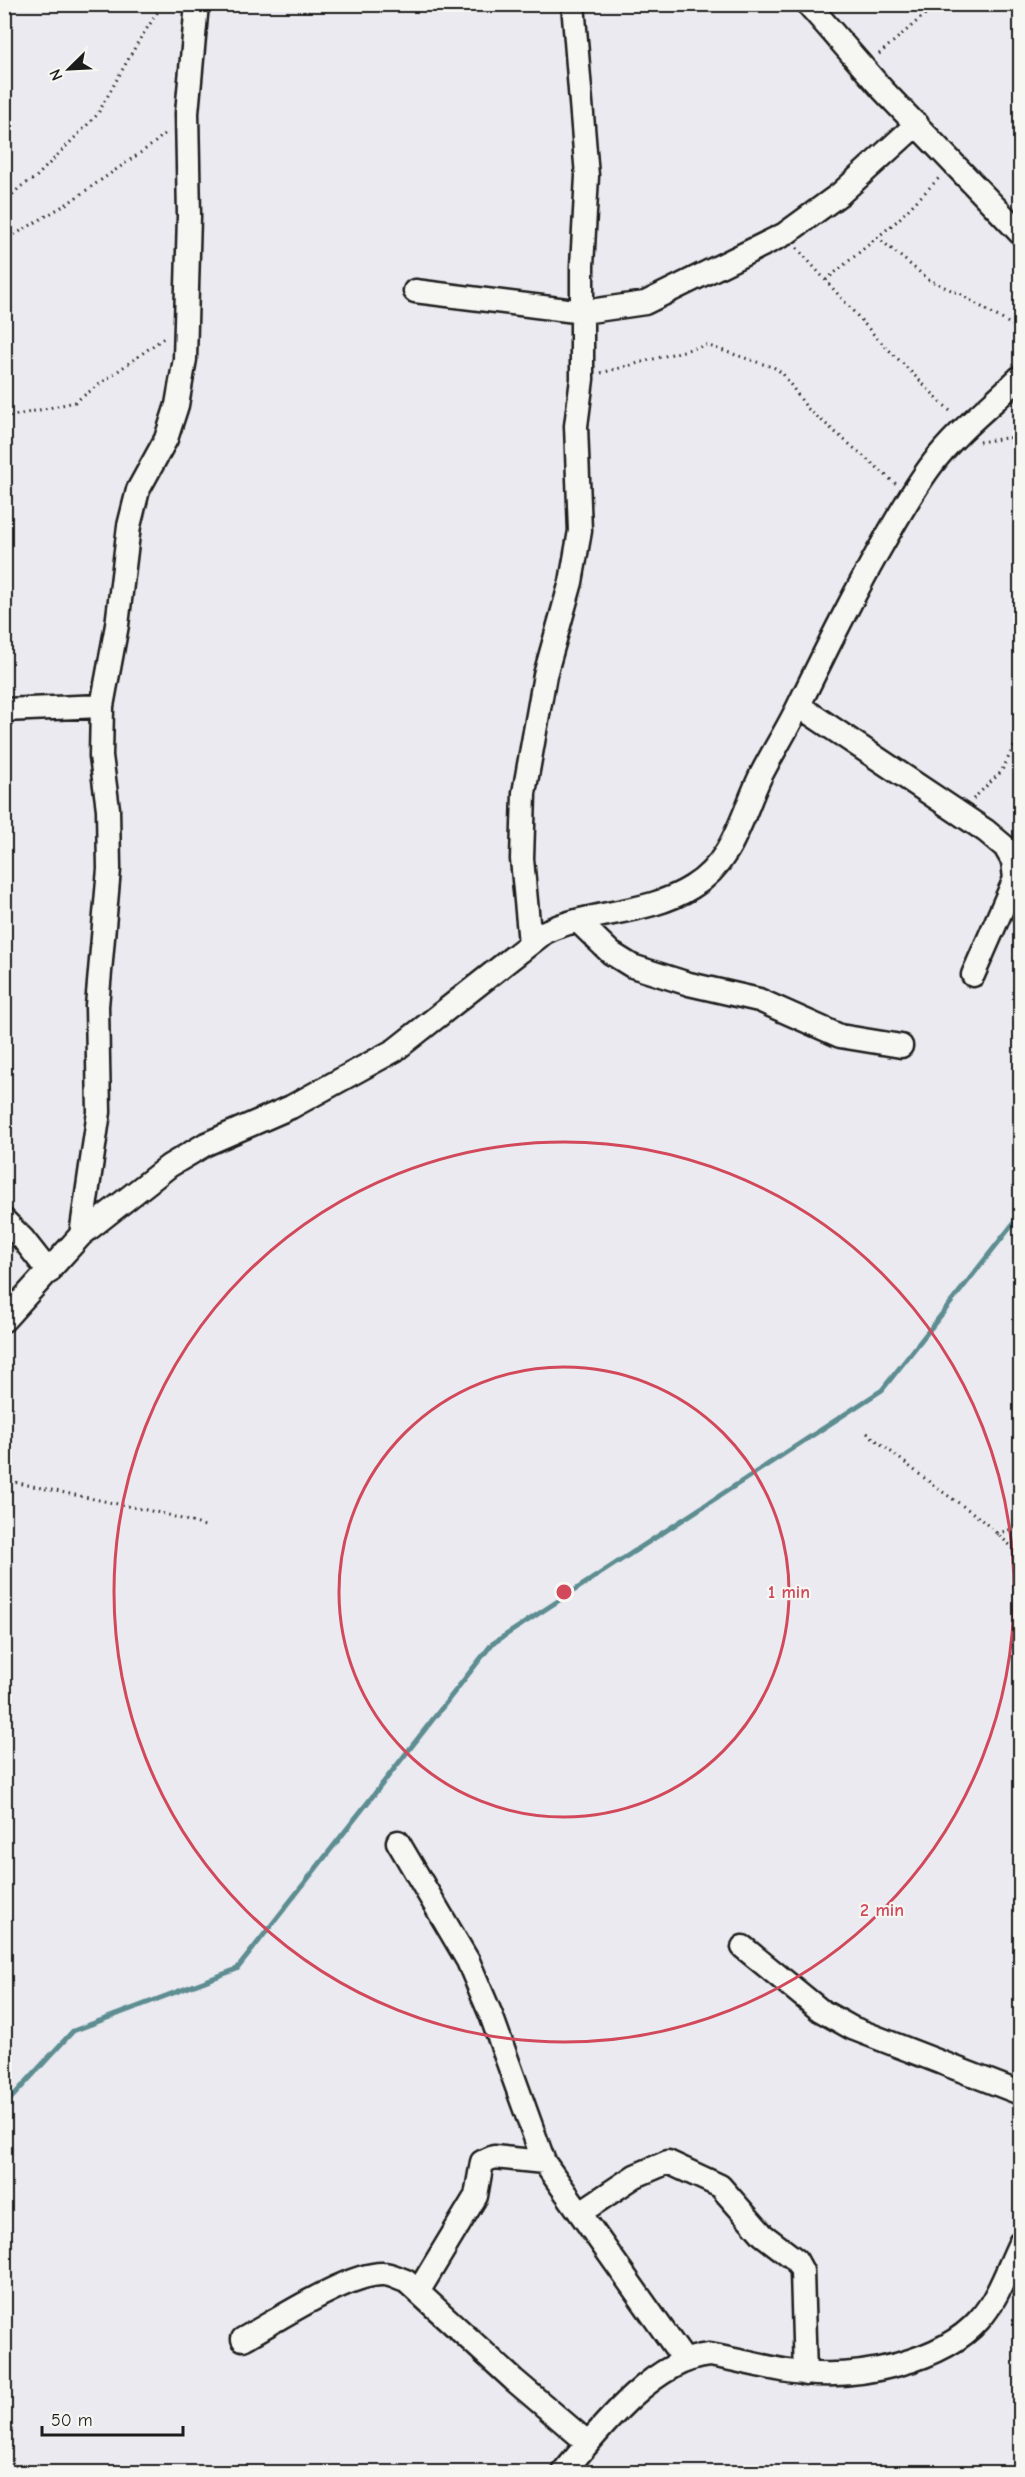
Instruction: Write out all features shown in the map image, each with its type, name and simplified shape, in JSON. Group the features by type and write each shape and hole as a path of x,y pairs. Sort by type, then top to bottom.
{"street":[{"path":"81,1235 99,1112 97,1006 109,869 108,809 101,756 102,706 117,625 129,526 138,490 165,439 177,405 188,320 187,113 197,4"},
{"path":"530,943 522,859 524,793 545,675 572,582 580,531 576,426 582,379 582,266 587,176 573,4"},
{"path":"808,4 1020,233"},
{"path":"415,291 583,312 645,303 785,234 840,194 917,124"},
{"path":"4,1320 81,1235 169,1166 206,1144 291,1107 395,1050 439,1018 530,943 560,925 630,910 676,895 693,887 708,875 734,840 760,777 799,706 820,658 911,497 933,462 1020,377"},
{"path":"4,710 102,706"},
{"path":"799,706 958,812 1005,847 1013,861 1015,879 973,975"},
{"path":"578,921 611,953 632,966 689,984 759,1000 840,1036 902,1046"},
{"path":"4,1221 23,1239 49,1272"},
{"path":"398,1842 468,1960 491,2014 544,2162 685,2361"},
{"path":"743,1947 820,2010 852,2028 1020,2093"},
{"path":"418,2292 476,2196 482,2162 494,2157 544,2162"},
{"path":"581,2212 634,2176 668,2162 720,2186 762,2235 796,2260 802,2271 805,2374"},
{"path":"564,2472 588,2443 649,2383 685,2361 710,2355 805,2374 853,2374 928,2354 980,2320 1000,2287 1020,2243"},
{"path":"243,2339 366,2276 385,2274 406,2281 507,2374 588,2443"}],"path":[{"path":"4,203 20,187 35,178 97,115 138,42 163,4"},
{"path":"864,66 937,4"},
{"path":"4,241 68,203 153,144 187,113"},
{"path":"826,280 934,184 952,162"},
{"path":"785,234 876,337 967,428"},
{"path":"877,237 929,280 960,294 1020,330"},
{"path":"4,418 75,402 188,320"},
{"path":"582,379 691,347 706,345 719,348 780,371 807,408 911,497"},
{"path":"948,447 1020,436"},
{"path":"958,812 992,784 1020,735"},
{"path":"867,1434 1020,1554"},
{"path":"4,1480 165,1514 208,1527"},
{"path":"997,1534 1020,1526"}],"waterway":[{"path":"4,2106 73,2031 237,1969 492,1644 882,1390 1020,1215"}]}
